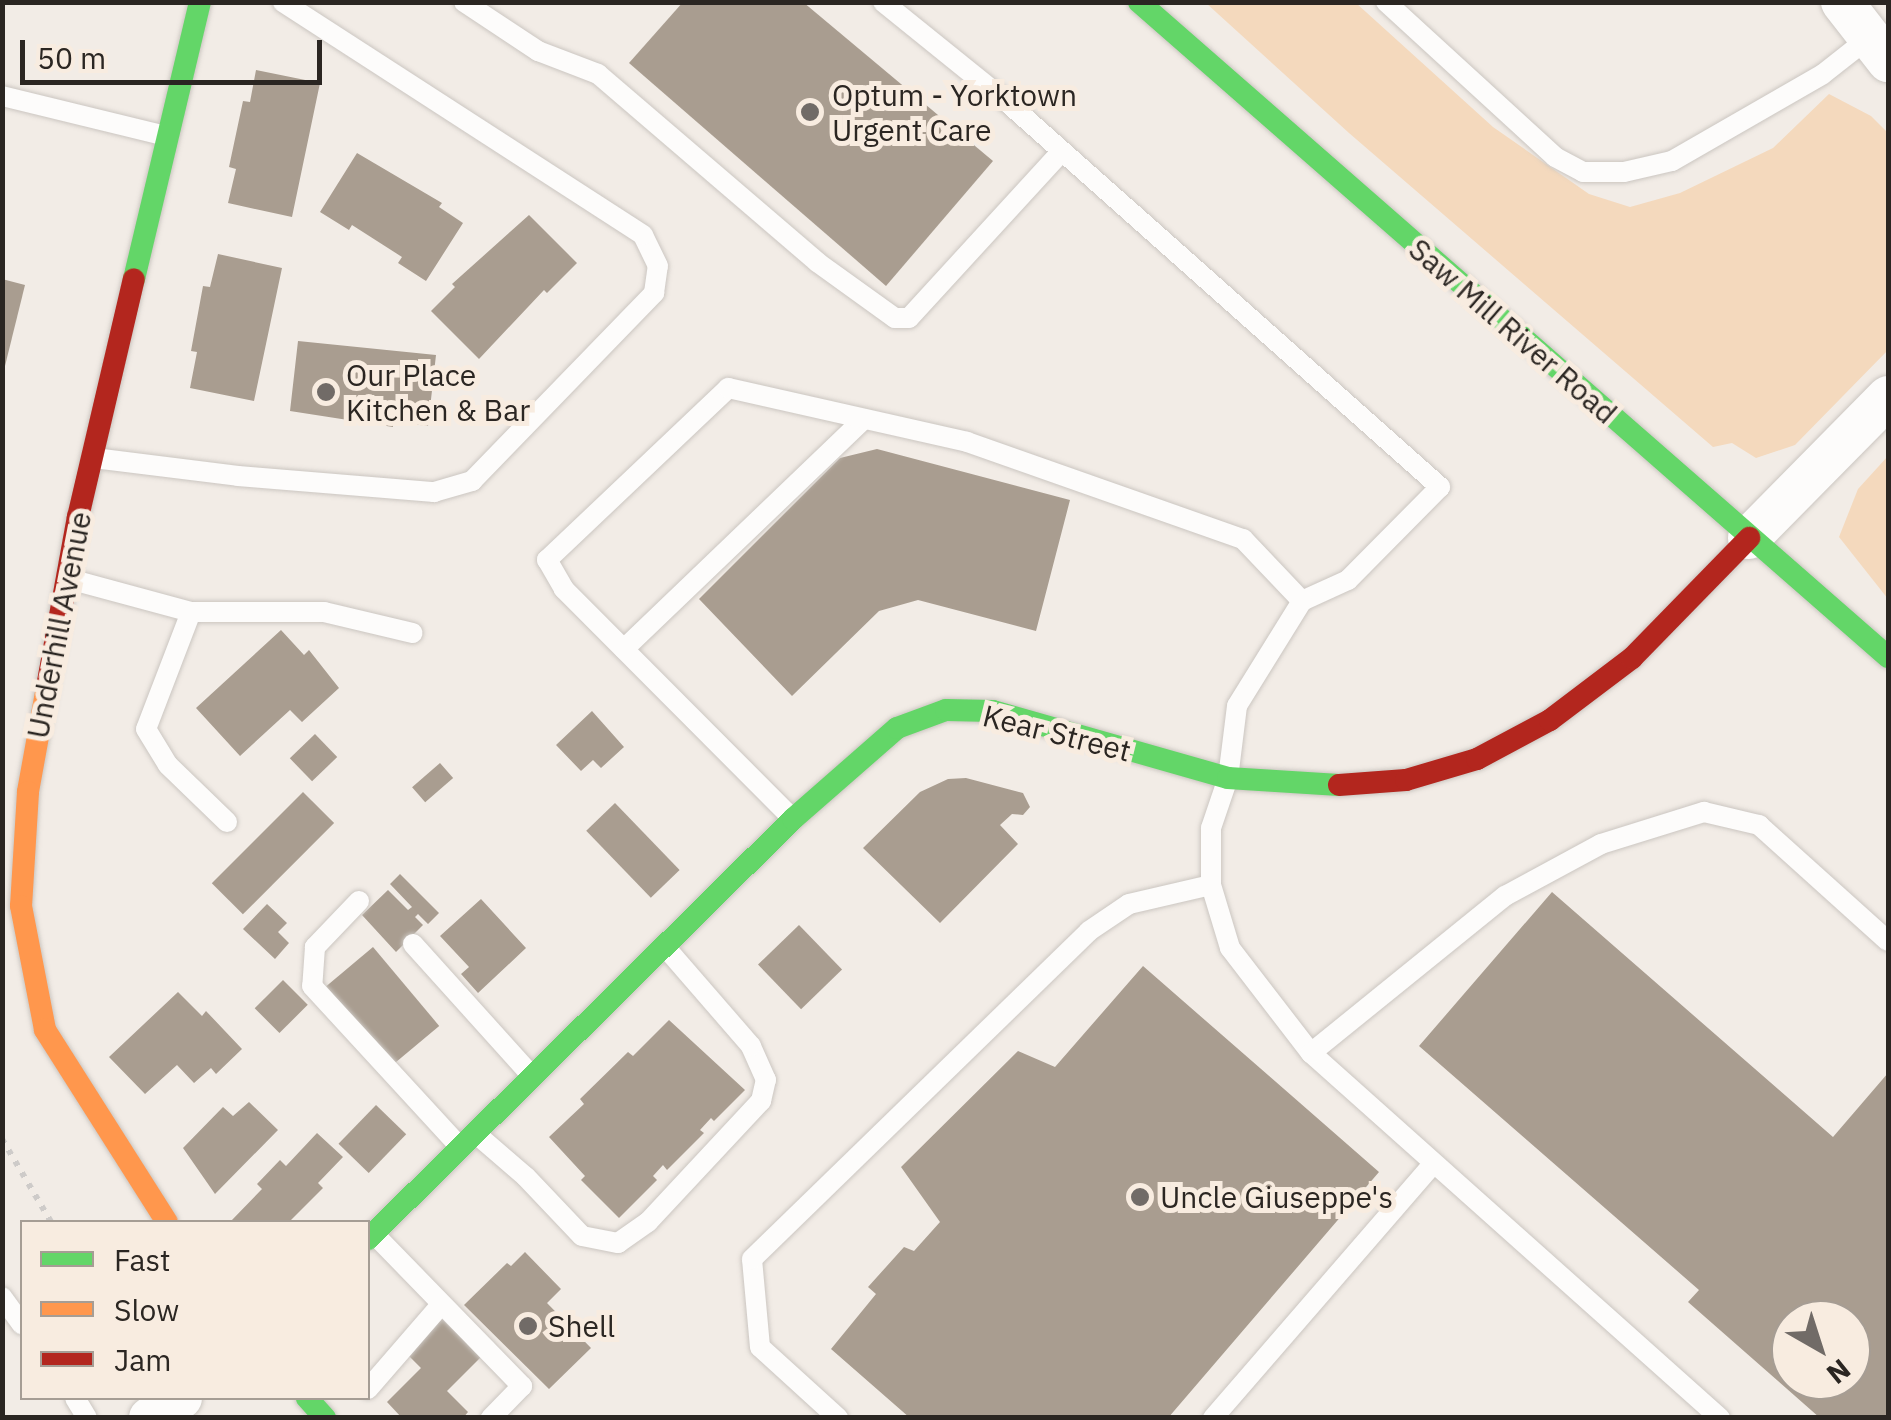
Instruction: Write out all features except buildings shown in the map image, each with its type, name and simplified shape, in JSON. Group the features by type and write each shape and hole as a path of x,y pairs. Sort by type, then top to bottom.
{"street":[{"name":"Underhill Avenue","path":"166,1220 76,1086 45,1030 21,906 30,781 67,578 200,2"},
{"name":"Saw Mill River Road","path":"1139,2 1888,657"},
{"path":"1842,2 1879,49"},
{"path":"1749,538 1888,397"},
{"name":"Kear Street","path":"370,1236 794,819 897,728 946,710 993,711 1228,778 1321,786 1406,780 1477,759 1550,720 1632,658 1749,538"},
{"path":"150,1418 178,1400"}],"lane":[{"path":"92,457 238,476 434,492 472,480 654,293 658,266 643,235 283,2"},
{"path":"464,2 538,50 598,74 816,262 895,318 910,318 1062,151"},
{"path":"883,2 1062,151 1440,487 1348,580 1302,601 1237,706 1228,778 1211,828 1211,884 1230,948 1311,1054 1720,1418"},
{"path":"1386,2 1555,157 1584,172 1624,172 1672,161 1822,74 1879,49"},
{"path":"2,96 168,136"},
{"path":"794,819 564,589 547,560 728,388 966,442 1243,540 1302,601"},
{"path":"624,649 864,419"},
{"path":"67,578 191,612 324,612 413,633"},
{"path":"191,612 146,728 168,765 227,822"},
{"path":"2,774 30,781"},
{"path":"1311,1054 1505,896 1601,844 1704,812 1760,825 1888,940"},
{"path":"838,1418 760,1347 752,1259 1088,931 1130,904 1211,884"},
{"path":"360,901 315,947 312,986 467,1139 526,1178 582,1236 618,1243 648,1222 761,1101 766,1080 751,1046 664,946"},
{"path":"414,944 531,1075"},
{"path":"1213,1418 1434,1163"},
{"path":"370,1236 522,1386 491,1418"},
{"path":"2,1298 20,1322"},
{"path":"370,1386 440,1306"}],"path":[{"path":"2,1139 50,1220"}],"shaded area":[{"path":"1206,3 1356,3 1493,127 1589,194 1630,207 1680,193 1773,148 1829,94 1871,116 1888,133 1888,350 1795,445 1756,458 1732,443 1713,447 1349,133"},
{"path":"1888,456 1888,599 1839,537 1858,489"}],"traffic: fast":[{"path":"134,279 200,2"},
{"path":"1139,2 1888,657"},
{"path":"370,1237 793,819 897,728 946,710 993,711 1228,778 1339,785"},
{"path":"309,1400 325,1418"}],"traffic: slow":[{"path":"47,687 28,792 21,906 45,1030 166,1220"}],"traffic: jam":[{"path":"47,687 78,517 134,279"},
{"path":"1339,785 1406,780 1477,759 1550,720 1632,658 1749,538"}],"place":[{"name":"Optum - Yorktown Urgent Care","path":"810,112"},
{"name":"Our Place Kitchen & Bar","path":"326,392"},
{"name":"Uncle Giuseppe's","path":"1140,1197"},
{"name":"Shell","path":"528,1326"}]}
